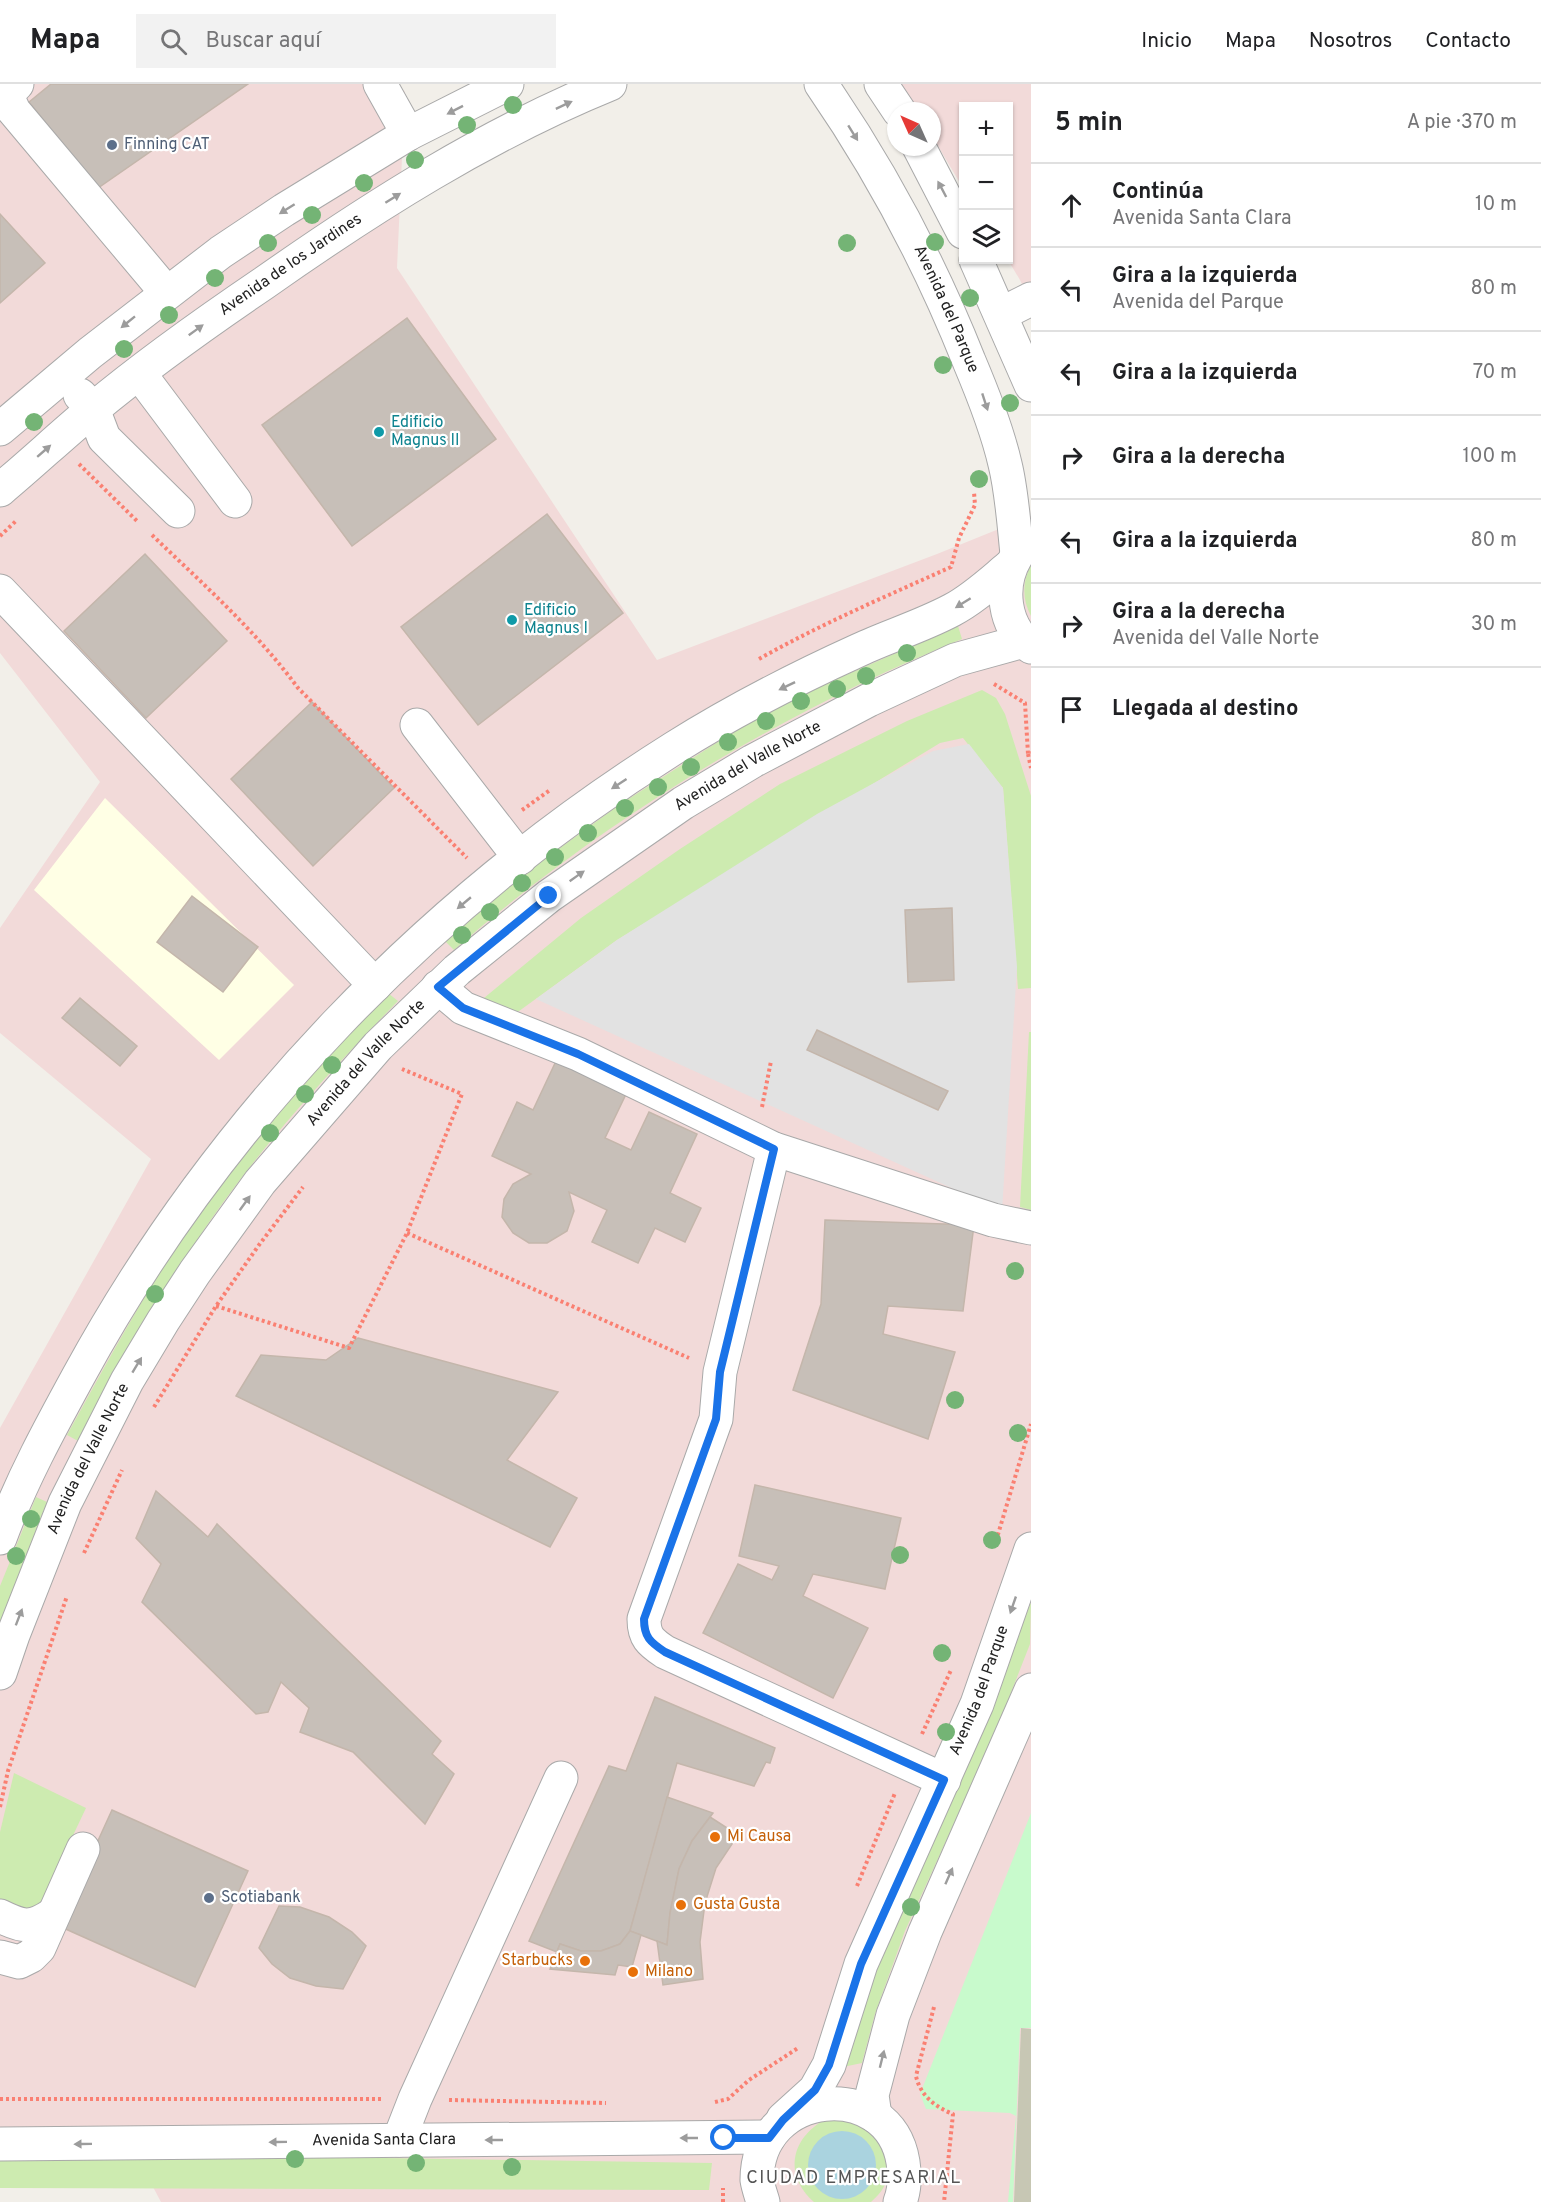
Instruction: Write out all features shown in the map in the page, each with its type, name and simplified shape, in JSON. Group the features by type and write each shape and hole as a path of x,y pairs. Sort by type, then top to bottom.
{"street":[{"path":"17,84 10,90 9,100 14,111 166,292"},
{"path":"380,84 408,134"},
{"path":"0,428 166,292 221,252 408,134 507,84"},
{"name":"Avenida de los Jardines","path":"1,481 139,373 292,263 411,187 484,145 537,117 610,84"},
{"name":"Avenida del Parque","path":"821,84 897,206 928,265 981,389 1006,465 1019,553 1006,580 1006,602 1011,623 1028,644"},
{"path":"881,84 893,102"},
{"path":"924,156 959,224"},
{"path":"978,264 1031,385"},
{"path":"1001,314 1031,298"},
{"path":"139,373 235,501"},
{"path":"62,376 93,409 104,438 178,511"},
{"path":"0,1538 45,1437 97,1342 170,1226 210,1171 300,1064 426,935 520,858 607,792 684,742 731,714 858,650 951,611 972,597 1019,553"},
{"path":"0,591 381,979 438,988 463,1008 578,1054 765,1144 993,1220 1031,1228"},
{"name":"Avenida del Valle Norte","path":"0,1673 64,1503 127,1381 163,1321 260,1182 331,1097 438,988 549,896 683,803 753,761 869,700 955,660 1028,644"},
{"path":"417,725 520,858"},
{"path":"426,935 438,988"},
{"path":"765,1144 720,1372 716,1419 644,1619 644,1633 650,1642 665,1652 944,1780"},
{"path":"45,1437 88,1456"},
{"path":"22,1486 64,1503"},
{"name":"Avenida del Parque","path":"776,2128 815,2090 829,2065 861,1964 988,1676 1031,1550"},
{"path":"875,2116 872,2095 893,2014 925,1932 1031,1690"},
{"path":"399,2140 415,2099 561,1778"},
{"path":"0,1957 20,1962 39,1948 82,1849"},
{"path":"0,1916 16,1924 34,1925 52,1915"},
{"path":"763,2202 757,2182 759,2159 776,2128 804,2108 828,2102 853,2105 875,2116 891,2132 902,2151 905,2174 900,2202"},
{"name":"Avenida Santa Clara","path":"0,2144 399,2140 776,2128"}],"path":[{"path":"78,464 138,522"},
{"path":"856,610 951,567 959,538 975,505 974,483"},
{"path":"147,530 250,630 298,688 467,859"},
{"path":"986,683 994,684 1025,704 1031,768"},
{"path":"394,1077 409,1061"},
{"path":"765,1144 771,1061"},
{"path":"216,1306 349,1348 406,1233 462,1094 401,1068"},
{"path":"151,1410 216,1306 307,1181"},
{"path":"406,1233 720,1372"},
{"path":"995,1544 1031,1424"},
{"path":"80,1561 123,1468"},
{"path":"0,1807 12,1761 68,1592"},
{"path":"854,1893 908,1763 955,1661"},
{"path":"705,2105 728,2100 749,2080 796,2050 800,2043"},
{"path":"916,2076 918,2085 928,2099 953,2114 944,2202"},
{"path":"0,2099 415,2099 612,2103"}],"shaded area":[{"path":"0,84 398,84 405,92 397,268 657,660 1031,516 1031,2202 161,2202 121,2127 0,2127 0,1428 151,1159 0,1033 0,928 100,782 0,653"},
{"path":"900,84 1031,84 1031,304 1010,264 1013,264 1013,102 959,102 959,181 941,151 941,102 911,102"},
{"path":"969,744 1003,788 1017,967 1002,1211 536,999 617,940 817,814 933,751"},
{"path":"105,798 294,985 219,1060 34,890"},
{"path":"1021,2028 1031,2029 1031,2202 1014,2202"}],"green space":[{"path":"1031,565 1031,616 1024,590"},
{"path":"958,626 962,639 826,701 760,736 632,814 511,902 454,950 445,941 531,869 619,805 746,724 816,688"},
{"path":"982,690 996,698 1005,714 1031,796 1031,988 1018,989 1003,788 963,738 940,743 617,940 515,1014 484,998 581,918 680,849 780,784 907,721"},
{"path":"388,993 398,1001 316,1088 240,1180 216,1212 163,1293 78,1441 67,1435 152,1286 205,1204 280,1110"},
{"path":"1029,1032 1031,1032 1031,1210 1020,1207"},
{"path":"36,1497 47,1502 0,1623 0,1586"},
{"path":"1031,1602 1030,1644 994,1736 905,1931 875,2014 862,2063 843,2067 891,1928 1006,1667"},
{"path":"14,1773 86,1808 40,1905 26,1910 0,1902 0,1832"},
{"path":"1031,1813 1031,2028 1020,2028 1013,2202 1008,2202 1016,2116 1010,2113 926,2109 920,2094"},
{"path":"828,2118 858,2118 888,2148 887,2178 878,2196 871,2202 814,2202 804,2191 798,2179 795,2156 806,2135"},
{"path":"259,2156 712,2163 709,2190 0,2188 0,2159"}],"water":[{"path":"835,2131 849,2131 861,2136 871,2146 876,2165 871,2184 861,2194 849,2199 835,2199 823,2194 813,2184 808,2172 808,2158 813,2146 823,2136"}],"building":[{"name":"Finning CAT","path":"51,84 248,84 98,188 29,102"},
{"path":"0,214 45,263 0,303"},
{"name":"Edificio Magnus II","path":"407,318 496,439 352,546 262,425"},
{"name":"Edificio Magnus I","path":"547,514 623,613 478,725 401,627"},
{"path":"145,554 227,641 146,718 64,631"},
{"path":"312,702 394,788 313,866 231,779"},
{"path":"192,896 258,947 223,992 157,942"},
{"path":"952,908 954,980 908,982 905,910"},
{"path":"80,998 137,1046 120,1066 62,1018"},
{"path":"817,1030 948,1091 938,1110 807,1050"},
{"path":"557,1059 627,1092 605,1138 631,1150 649,1112 697,1134 670,1193 701,1208 685,1242 655,1228 638,1263 592,1242 607,1210 569,1192 574,1211 567,1231 547,1243 529,1243 513,1233 502,1217 504,1199 513,1184 531,1174 492,1156 517,1102 533,1110"},
{"path":"825,1220 974,1225 963,1311 888,1306 883,1334 955,1352 928,1439 793,1390 821,1304"},
{"path":"358,1338 558,1392 507,1460 577,1498 550,1547 236,1396 261,1355 326,1360"},
{"path":"755,1485 901,1518 885,1589 813,1574 803,1596 868,1628 833,1698 703,1633 738,1564 772,1580 779,1566 739,1556"},
{"path":"156,1491 208,1537 217,1524 441,1741 432,1754 454,1774 425,1824 353,1752 300,1732 309,1708 281,1682 268,1712 256,1714 142,1602 161,1564 136,1538"},
{"path":"655,1697 775,1748 770,1763 766,1762 754,1786 677,1763 630,1931 620,1944 601,1951 581,1951 560,1944 557,1952 529,1941 609,1766 626,1771"},
{"path":"667,1797 713,1813 692,1841 679,1869 670,1913 667,1945 630,1931"},
{"path":"112,1810 248,1871 195,1987 59,1926"},
{"path":"710,1817 738,1835 716,1868 705,1903 700,1942 703,1979 663,1985 657,1941 667,1945 670,1913 679,1869 692,1841"},
{"path":"279,1906 300,1907 329,1917 352,1932 366,1946 343,1989 316,1986 290,1978 272,1964 259,1948"},
{"path":"630,1931 641,1935 632,1967 618,1965 615,1975 550,1969 560,1944 581,1951 601,1951 620,1944"}],"place":[{"name":"Finning CAT","path":"112,145"},
{"name":"Edificio Magnus II","path":"379,432"},
{"name":"Edificio Magnus I","path":"512,620"},
{"name":"Mi Causa","path":"715,1837"},
{"name":"Scotiabank","path":"209,1898"},
{"name":"Gusta Gusta","path":"681,1905"},
{"name":"Starbucks","path":"585,1961"},
{"name":"Milano","path":"633,1972"}],"district":[{"name":"CIUDAD EMPRESARIAL","path":"854,2178"}],"route":[{"path":"549,896 438,987 463,1008 578,1054 774,1149 720,1372 716,1419 644,1619 644,1633 650,1642 665,1652 944,1780 875,1930 850,1996 829,2065 815,2090 783,2120 769,2138 724,2138"}]}
